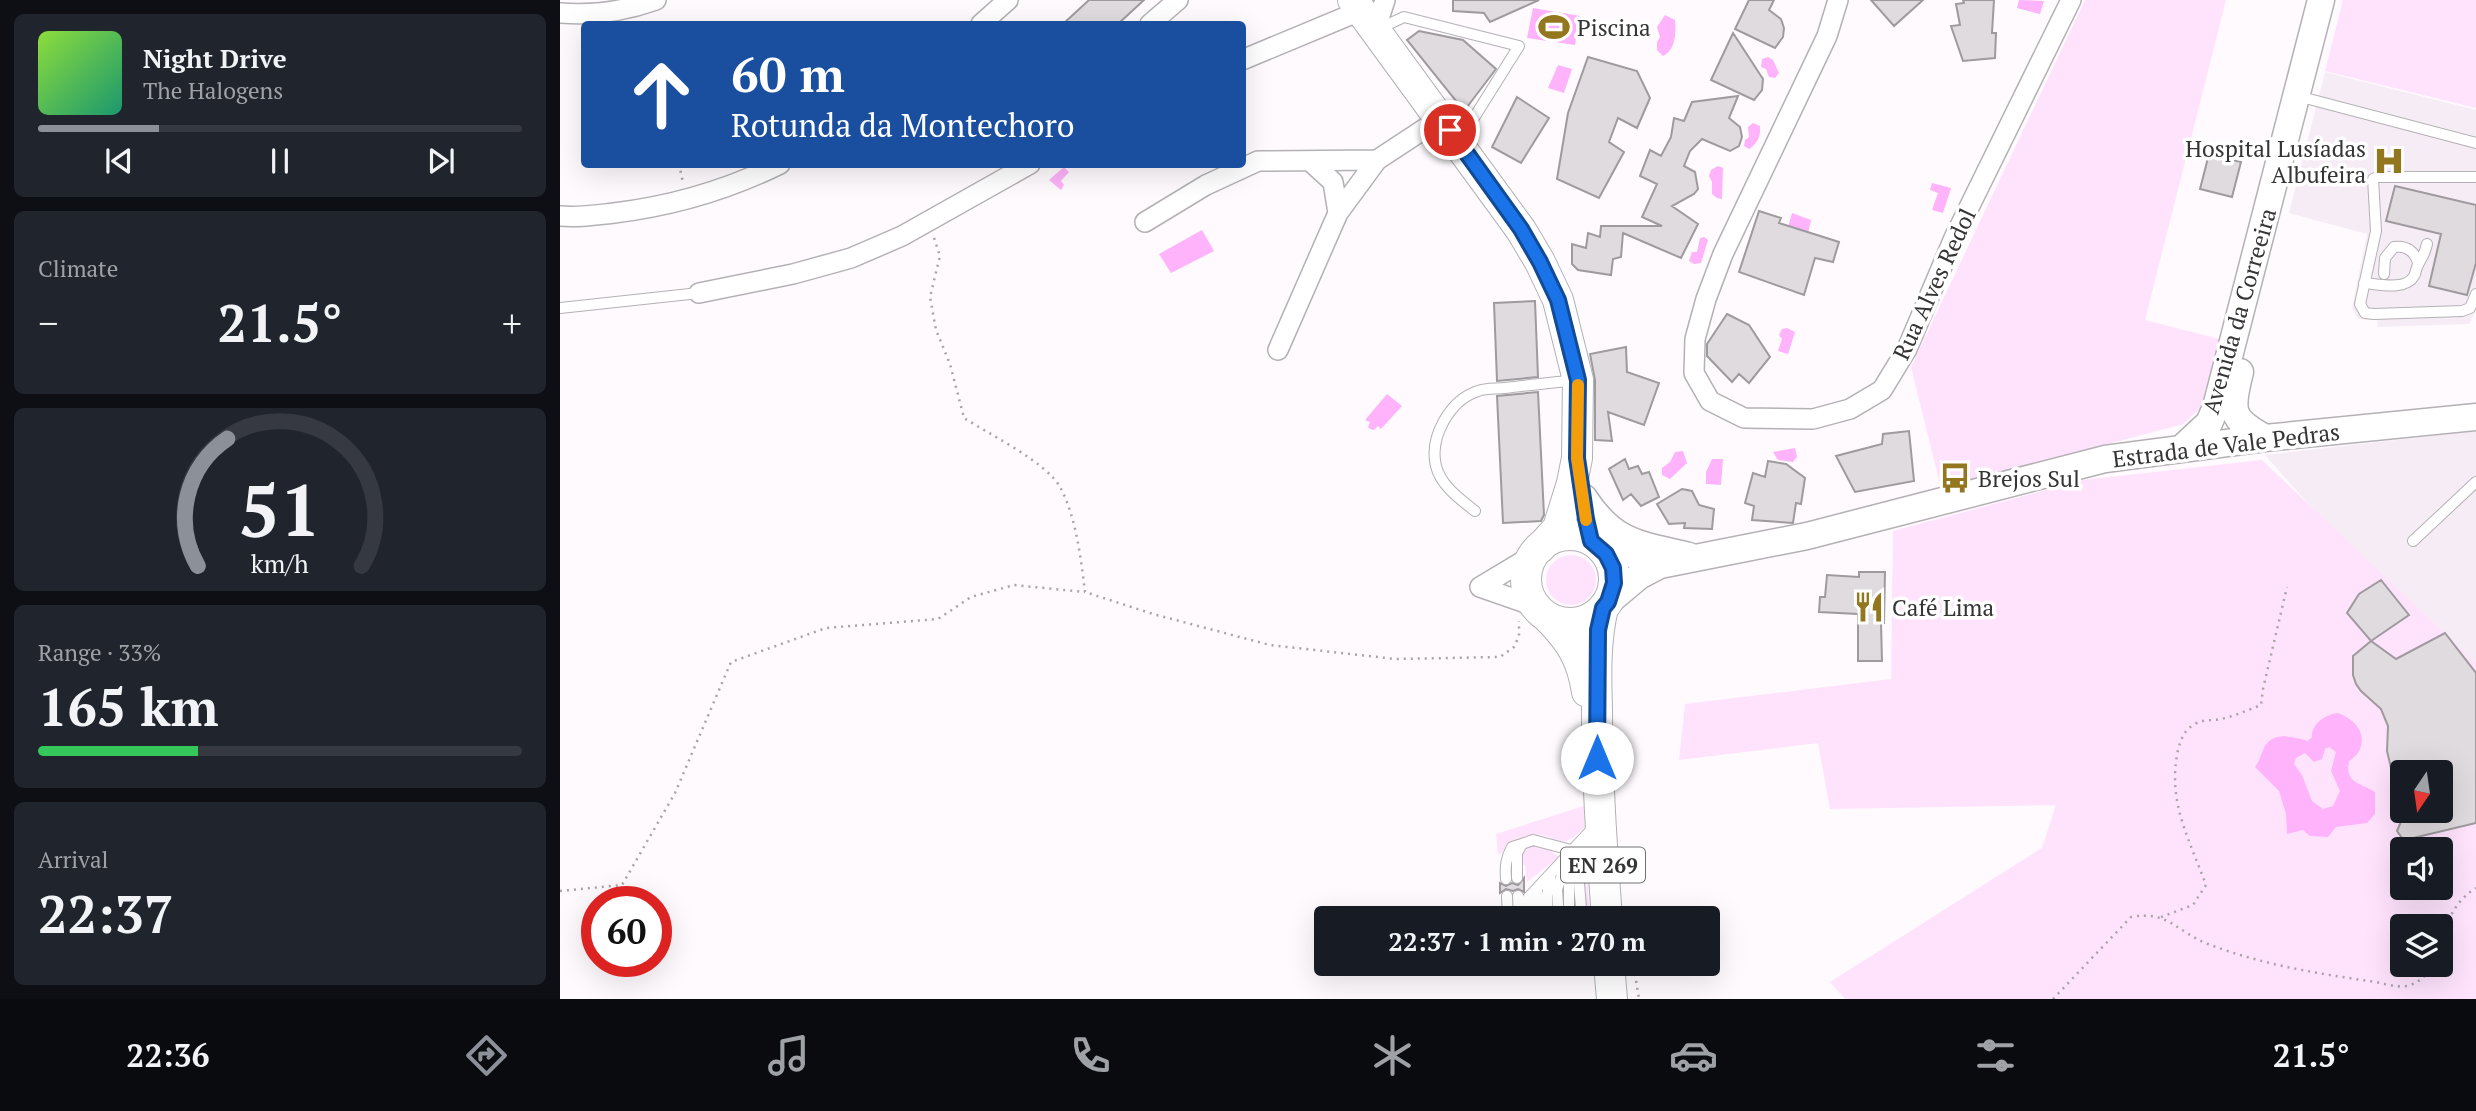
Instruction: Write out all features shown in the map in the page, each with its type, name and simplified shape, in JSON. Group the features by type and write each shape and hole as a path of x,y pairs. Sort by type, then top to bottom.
{"main road":[{"name":"Avenida da Correeira","path":"2181,449 2209,423 2216,407 2321,0"},
{"name":"Avenida da Correeira","path":"2265,438 2242,426 2235,414 2236,389 2334,0"},
{"name":"EN 269","path":"1369,10 1441,118 1521,229 1558,300 1578,380 1577,458 1584,498 1596,545 1613,568 1614,583 1598,630 1596,652 1596,820 1606,906"},
{"name":"Estrada de Vale Pedras","path":"1606,605 1639,576 1660,565 1807,536 2105,459 2265,438 2476,417"},
{"name":"EN 269","path":"1577,458 1558,528 1536,551 1526,575 1533,608 1571,642 1584,673 1597,758"},
{"path":"1584,498 1604,526 1621,538 1694,557"},
{"path":"1536,551 1552,539 1567,536 1596,545"},
{"name":"Estrada de Vale Pedras","path":"1596,545 1661,558 1694,557"},
{"path":"1533,608 1563,623 1577,623 1596,615 1606,605"}],"street":[{"path":"560,13 579,15 610,12 656,0"},
{"path":"985,21 1008,0"},
{"path":"1154,21 1178,0"},
{"name":"Rua Alves Redol","path":"1838,0 1827,36 1723,254 1695,339 1694,373 1710,401 1744,418 1813,419 1850,409 1882,390 1908,349 1954,238 2071,0"},
{"path":"1246,58 1369,10"},
{"path":"1278,350 1338,213 1377,160 1441,118"},
{"path":"1246,167 1258,161 1377,160"},
{"path":"1311,162 1333,182 1338,213"},
{"path":"560,216 576,218 688,200 746,181 772,168"},
{"path":"699,293 793,274 851,257 902,236 1023,168"},
{"path":"1145,222 1206,185 1243,168"},
{"path":"1533,608 1480,587 1536,551"}],"lane":[{"path":"1369,10 1519,46 1459,142"},
{"path":"2309,99 2476,143"},
{"path":"2476,177 2373,179 2376,231 2360,304 2365,313 2374,314 2462,311 2470,308 2476,294"},
{"path":"2418,263 2424,258 2427,244"},
{"path":"2364,283 2404,284 2414,276 2418,263 2416,255 2406,248 2394,247 2385,258 2384,274"},
{"path":"560,308 699,293"},
{"path":"1475,511 1453,494 1436,466 1440,428 1461,398 1479,390 1578,380"},
{"path":"2413,541 2475,484"},
{"path":"1528,906 1528,898 1596,820"},
{"path":"1569,906 1569,884 1596,820"},
{"path":"1506,879 1505,863 1512,847 1533,840 1571,850"},
{"path":"1517,878 1517,853 1522,844"},
{"path":"1559,906 1558,889 1571,850"},
{"path":"1577,860 1581,906"},
{"path":"1547,906 1551,872"},
{"path":"1537,889 1538,906"},
{"path":"1507,896 1507,906"},
{"path":"1518,896 1518,906"}],"path":[{"path":"928,221 940,256 930,297 936,330 950,364 964,418 1039,465 1059,486 1078,538 1085,592"},
{"path":"560,891 622,885 675,793 730,662 827,628 938,619 971,597 1014,585 1085,592 1153,614 1270,645 1395,659 1500,657 1514,647 1533,608"},
{"path":"2053,999 2131,917 2161,917 2193,905 2206,886 2187,840 2177,803 2174,772 2180,742 2186,730 2197,722 2239,714 2262,705 2263,689 2287,587"},
{"path":"2451,914 2464,895 2476,888"},
{"path":"2161,917 2192,938 2244,957 2303,972 2404,987 2422,981 2425,977"},
{"path":"1635,976 1639,999"}],"shaded area":[{"path":"2019,0 2044,1 2040,14 2017,8"},
{"path":"2085,0 2226,0 2145,320 2223,340 2209,400 2183,424 1941,488 1911,367"},
{"path":"2343,0 2476,0 2476,108 2325,71"},
{"name":"Piscina","path":"1533,8 1580,16 1575,45 1527,38"},
{"path":"1665,15 1675,20 1675,30 1673,45 1663,56 1657,50 1660,37 1657,27"},
{"path":"1768,57 1773,60 1779,73 1775,78 1769,77 1766,69 1761,67 1762,59"},
{"path":"1558,65 1572,69 1564,93 1548,88"},
{"name":"Hospital Lusíadas Albufeira","path":"2325,72 2476,110 2476,310 2469,324 2378,327 2377,320 2358,319 2352,308 2367,234 2289,213"},
{"path":"1753,123 1760,126 1760,133 1749,149 1744,146 1749,137 1748,127"},
{"path":"1718,166 1723,168 1722,199 1712,194 1709,176 1711,170"},
{"path":"1063,168 1069,172 1061,181 1064,185 1061,190 1049,180"},
{"path":"1932,183 1951,188 1943,213 1932,210 1938,193 1930,190"},
{"path":"1792,213 1811,220 1808,233 1796,228 1791,239 1785,237"},
{"path":"1202,230 1214,251 1171,273 1159,254"},
{"path":"1700,238 1708,240 1701,263 1694,264 1689,261 1692,252 1697,252"},
{"path":"1782,329 1795,332 1788,354 1778,351 1782,339 1779,335"},
{"path":"1387,394 1402,406 1381,429 1378,426 1374,430 1370,429 1370,422 1365,420"},
{"path":"2476,431 2476,693 2265,455"},
{"path":"1795,448 1797,457 1793,462 1778,460 1773,452"},
{"path":"1683,451 1687,463 1670,479 1662,475 1662,468 1670,462 1675,452"},
{"path":"1712,459 1723,459 1721,485 1706,484 1706,472"},
{"path":"2262,460 2476,663 2476,999 1845,999 1830,982 2042,848 2056,805 1830,809 1818,743 1679,760 1685,704 1891,679 1893,531 2083,480"},
{"path":"1571,555 1589,562 1596,580 1589,598 1571,605 1553,598 1546,580 1553,562"},
{"path":"2338,713 2349,719 2360,731 2362,743 2358,753 2349,762 2348,769 2355,782 2375,792 2375,814 2367,823 2336,827 2328,837 2310,836 2303,830 2287,834 2286,814 2279,791 2255,767 2269,741 2285,736 2308,741 2317,724","holes":["2329,747 2336,752 2331,771 2340,791 2333,806 2323,809 2312,801 2302,775 2294,764 2296,758 2305,753 2314,762 2322,759 2325,749"]},
{"path":"1584,806 1585,827 1569,840 1558,841 1542,835 1528,836 1498,855 1496,834"},
{"path":"1534,845 1544,846 1559,857 1527,882 1525,865 1520,863 1524,852"},
{"path":"1586,858 1589,906 1582,906 1580,871"}],"building":[{"path":"1089,0 1144,0 1121,21 1066,21"},
{"path":"1453,0 1539,0 1490,22 1484,13 1453,11"},
{"path":"1749,0 1774,0 1769,10 1781,19 1784,28 1783,37 1775,48 1735,29"},
{"path":"1871,0 1923,0 1894,26"},
{"path":"1963,0 1994,0 1992,33 1996,33 1995,58 1963,61 1951,26 1960,25 1956,4 1964,3"},
{"path":"1419,31 1463,40 1496,69 1464,111 1407,40"},
{"path":"1733,33 1763,79 1762,90 1754,100 1711,80"},
{"path":"1588,57 1637,71 1650,98 1637,128 1618,118 1609,142 1624,152 1599,198 1557,179 1568,113"},
{"path":"1738,96 1729,118 1740,127 1742,137 1739,146 1730,151 1702,139 1690,151 1684,166 1695,172 1698,189 1672,206 1698,224 1681,258 1623,233 1621,257 1613,259 1611,275 1578,270 1572,264 1572,244 1586,248 1588,233 1600,237 1601,226 1662,226 1642,217 1657,184 1640,176 1650,150 1661,156 1671,137 1674,118 1684,121 1692,102"},
{"path":"1517,97 1549,118 1521,163 1492,147"},
{"path":"2209,154 2241,162 2232,197 2200,189"},
{"path":"2395,186 2476,205 2476,263 2467,295 2429,286 2441,234 2386,221"},
{"path":"1759,211 1781,218 1779,223 1839,242 1833,262 1815,258 1804,295 1739,272"},
{"path":"1535,301 1538,377 1497,381 1494,303"},
{"path":"1727,314 1749,325 1770,357 1749,383 1739,374 1732,382 1707,356 1707,344"},
{"path":"1626,347 1627,372 1659,383 1644,425 1608,412 1612,441 1595,440 1595,380 1590,354"},
{"path":"1538,392 1544,515 1541,521 1503,523 1497,396"},
{"path":"1909,431 1914,481 1855,492 1836,456 1882,444 1883,434"},
{"path":"1625,459 1629,469 1638,466 1642,474 1649,472 1659,497 1641,506 1631,494 1623,500 1609,469"},
{"path":"1768,461 1786,464 1805,478 1801,504 1796,503 1793,523 1752,520 1754,506 1745,503 1753,473 1765,477"},
{"path":"1682,489 1692,491 1699,505 1714,509 1712,529 1684,528 1685,523 1669,524 1657,504"},
{"path":"1859,572 1885,572 1884,623 1881,623 1882,661 1858,661 1858,614 1819,612 1820,597 1825,597 1827,575 1859,577"},
{"path":"2381,580 2409,615 2371,641 2347,613 2359,594"},
{"path":"2445,633 2476,673 2476,823 2417,837 2401,837 2397,831 2400,823 2454,822 2454,760 2390,760 2390,764 2387,751 2388,726 2381,709 2356,684 2353,656 2371,641 2396,659"},
{"path":"1524,878 1524,892 1506,889 1500,893 1500,883 1506,886 1512,883 1518,885"}],"slow traffic":[{"path":"1578,385 1577,458 1586,520"}],"place":[{"name":"Piscina","path":"1554,27"},
{"name":"Hospital Lusíadas Albufeira","path":"2389,161"},
{"name":"Brejos Sul","path":"1955,478"},
{"name":"Café Lima","path":"1869,607"}],"route":[{"path":"1450,130 1521,229 1540,262 1558,300 1578,380 1577,458 1586,519 1591,541 1606,554 1613,568 1614,583 1608,602 1603,608 1598,630 1597,758"}]}
